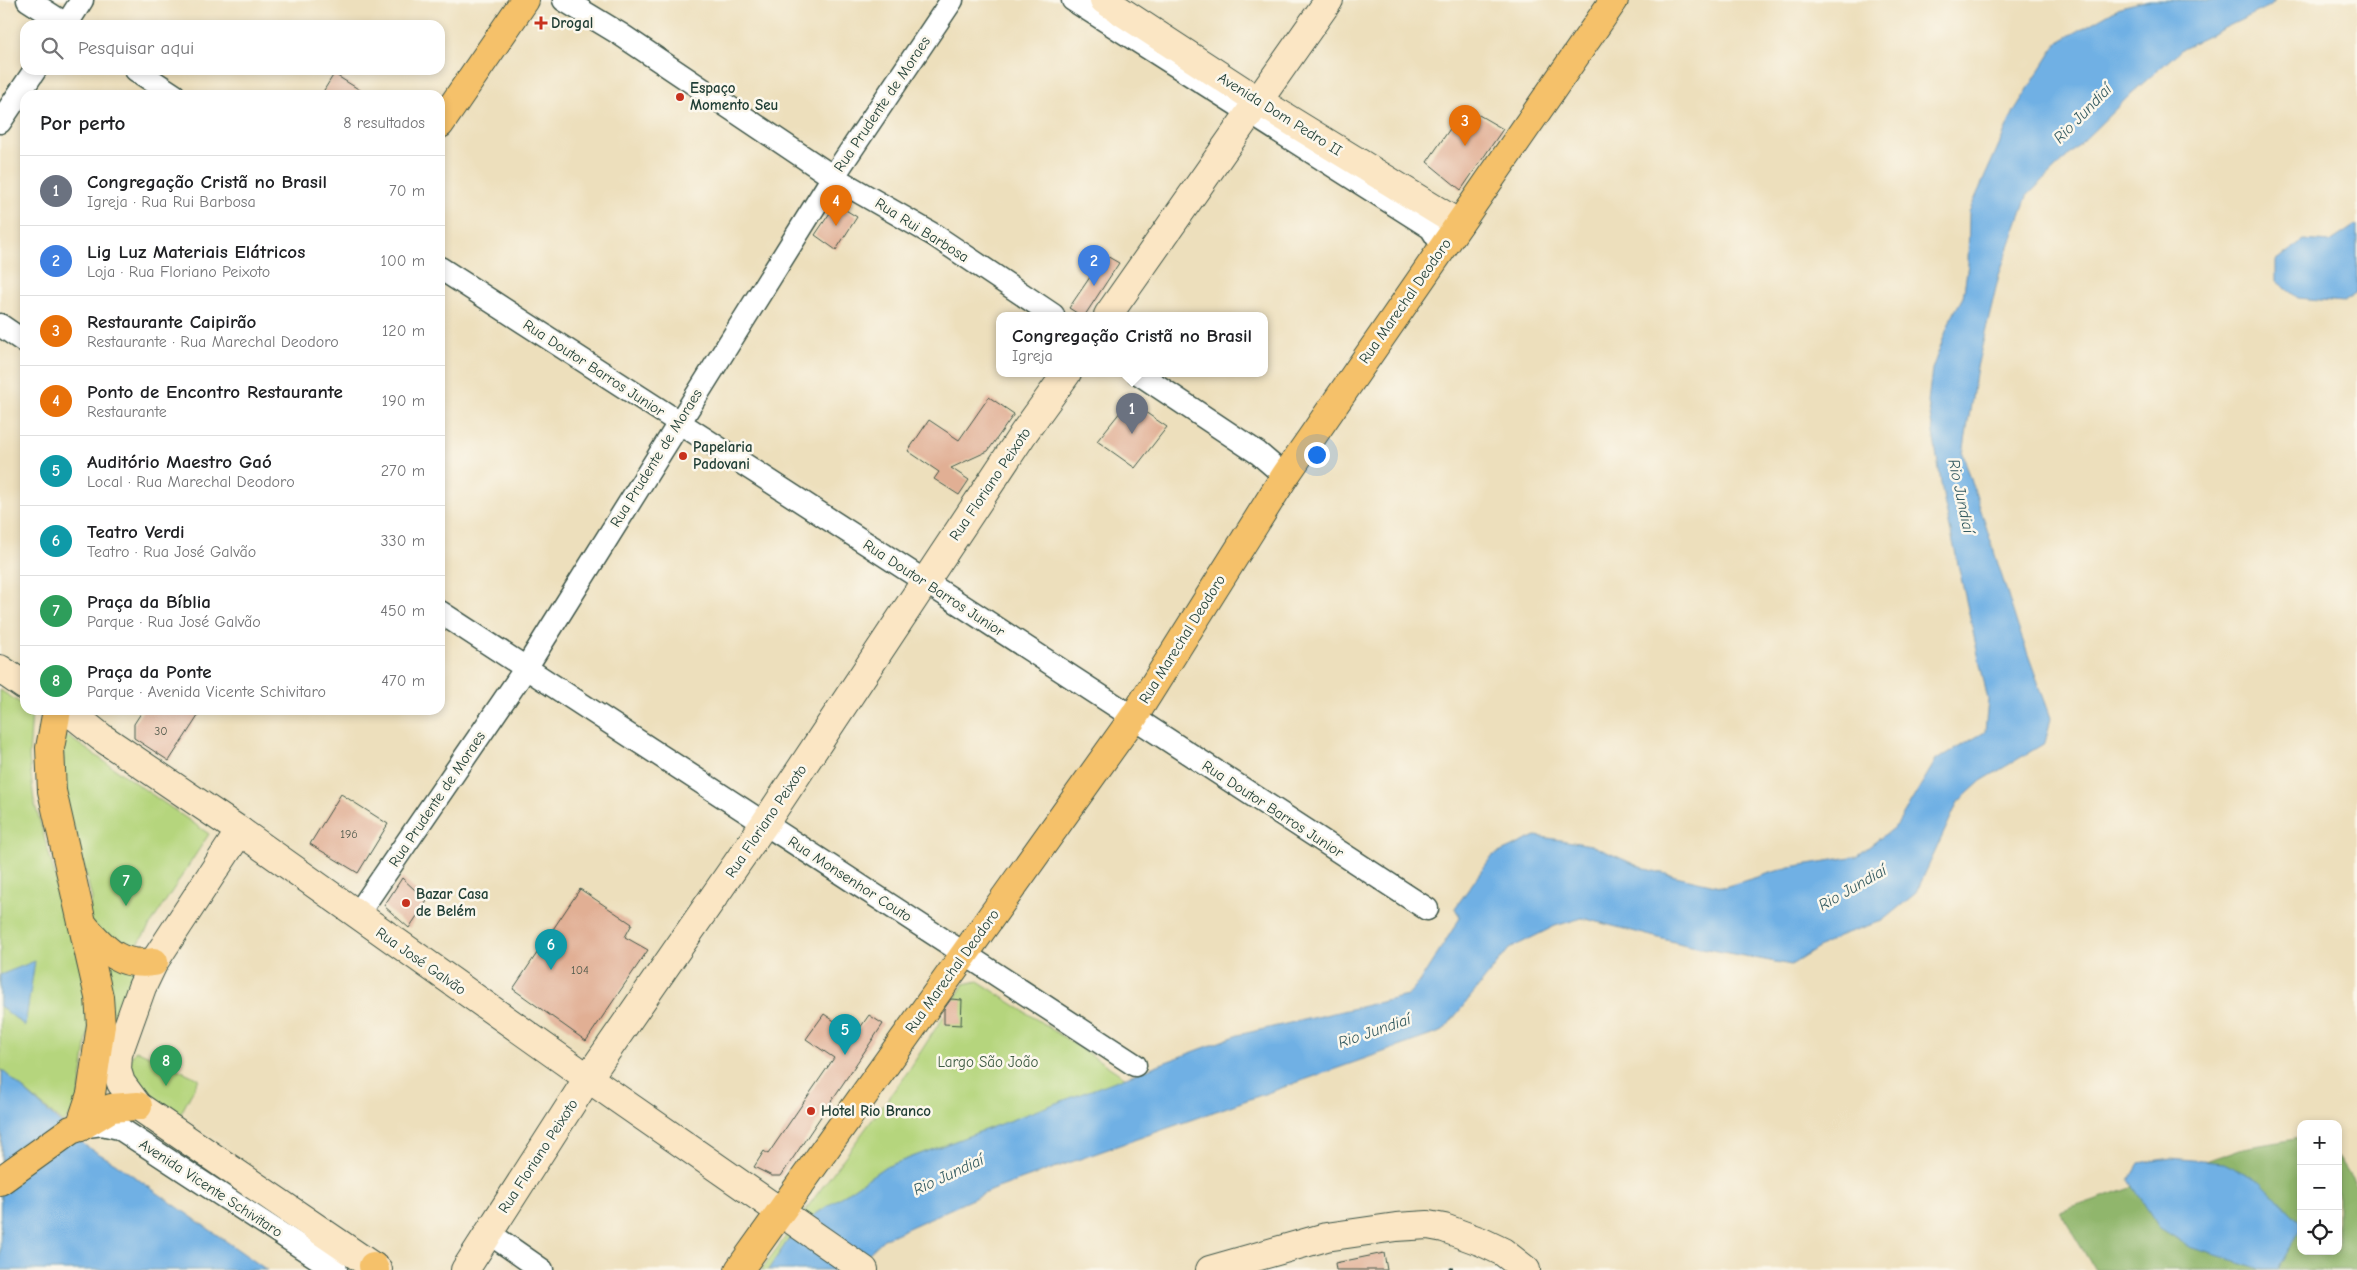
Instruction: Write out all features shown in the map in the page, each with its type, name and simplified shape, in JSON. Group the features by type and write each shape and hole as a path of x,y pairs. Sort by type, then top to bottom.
{"main road":[{"path":"445,117 525,0"},
{"name":"Avenida Dom Pedro II","path":"1104,0 1253,106 1459,224"},
{"path":"1110,312 1329,0"},
{"name":"Rua Marechal Deodoro","path":"739,1270 785,1217 964,954 1133,718 1284,476 1614,0"},
{"name":"Rua Floriano Peixoto","path":"465,1270 588,1078 765,823 1023,434 1064,377"},
{"path":"0,669 20,683"},
{"path":"56,715 50,748 52,791 99,997 101,1025 94,1076 76,1128"},
{"name":"Rua José Galvão","path":"72,715 101,737 240,831 785,1217 864,1270"},
{"name":"Avenida Vicente Schivitaro","path":"240,831 154,962 118,1054 117,1070 121,1084 138,1106 376,1269"},
{"path":"83,925 105,949 130,963 154,962"},
{"path":"0,1181 76,1128 111,1108 138,1106"},
{"path":"1210,1270 1326,1237 1396,1227 1428,1225 1444,1228 1482,1242 1503,1252 1526,1270"},
{"path":"1482,1242 1496,1270"}],"street":[{"path":"28,0 58,20"},
{"path":"69,20 82,0"},
{"name":"Rua Rui Barbosa","path":"564,0 620,34 833,177 934,235 1049,312"},
{"name":"Rua Prudente de Moraes","path":"357,915 526,668 678,422 833,177 952,0"},
{"path":"1073,0 1253,106 1431,228 1443,247"},
{"path":"22,90 32,75"},
{"path":"144,75 166,90"},
{"path":"0,122 20,92"},
{"name":"Rua Doutor Barros Junior","path":"445,271 1427,909"},
{"path":"0,325 20,339"},
{"path":"1144,377 1258,453 1284,476"},
{"name":"Rua Monsenhor Couto","path":"445,615 1135,1065"},
{"name":"Avenida Vicente Schivitaro","path":"76,1128 102,1124 119,1128 336,1270"},
{"path":"489,1233 542,1270"}],"green space":[{"path":"0,690 20,703 20,715 32,715 29,757 34,801 77,952 91,1012 77,1107 63,1123 0,1069"},
{"path":"62,735 66,735 209,834 134,950 134,977 105,1069 88,913 92,899 74,826 66,822"},
{"name":"Largo São João","path":"978,981 1126,1078 883,1168 797,1227 768,1270 761,1270 909,1070 964,984"},
{"path":"136,1050 199,1079 178,1119 146,1094 132,1078 129,1070 130,1061"},
{"path":"2297,1139 2297,1255 2342,1255 2342,1162 2357,1186 2357,1270 2095,1270 2060,1212 2243,1148"}],"water":[{"name":"Rio Jundiaí","path":"2149,0 2275,0 2270,6 2183,48 2133,92 2027,196 1999,275 1977,367 1963,454 2018,627 2051,718 2045,743 1981,781 1958,802 1916,893 1882,921 1838,936 1791,965 1686,945 1582,918 1555,926 1509,949 1443,1031 992,1190 884,1239 851,1270 768,1270 797,1227 883,1168 1238,1035 1407,996 1420,981 1460,918 1455,908 1492,856 1536,836 1591,845 1645,869 1724,887 1790,867 1857,856 1897,825 1936,760 1985,732 1988,700 1944,501 1928,402 1932,369 1951,318 1963,297 1968,264 1969,212 2014,111 2057,43 2120,7"},
{"path":"2354,226 2357,226 2357,293 2343,302 2298,298 2276,281 2276,261 2303,240 2330,242"},
{"path":"35,961 25,1026 0,1006 0,975"},
{"path":"2,1070 86,1146 115,1163 267,1270 0,1270"},
{"path":"2171,1158 2224,1163 2260,1181 2297,1219 2297,1236 2277,1270 2264,1270 2189,1247 2160,1229 2129,1180 2139,1163"}],"building":[{"path":"333,75 336,75 360,90 324,90"},
{"path":"1465,107 1503,129 1461,190 1427,162"},
{"path":"836,204 857,217 836,250 815,235"},
{"path":"1105,255 1119,263 1087,312 1075,312 1069,308"},
{"path":"989,397 1014,414 988,451 951,468 969,480 959,495 934,479 939,472 908,451 929,420 959,440"},
{"path":"1129,401 1167,427 1135,468 1097,441"},
{"path":"140,715 199,715 169,761 134,738 134,724"},
{"path":"341,794 388,824 358,873 310,844"},
{"name":"Bazar Casa de Belém","path":"402,878 427,901 409,928 384,906"},
{"path":"580,889 632,924 625,937 648,950 586,1041 513,989"},
{"path":"951,999 962,1000 961,1025 944,1024 944,1009"},
{"path":"824,1014 855,1035 869,1015 883,1024 781,1176 772,1176 754,1167 764,1151 768,1154 834,1058 806,1039"},
{"path":"1384,1253 1387,1270 1336,1270 1335,1263"}],"place":[{"name":"Drogal","path":"541,23"},
{"name":"Espaço Momento Seu","path":"680,97"},
{"name":"Restaurante Caipirão","path":"1465,146"},
{"name":"Ponto de Encontro Restaurante","path":"836,226"},
{"name":"Lig Luz Materiais Elátricos","path":"1094,286"},
{"name":"Congregação Cristã no Brasil","path":"1132,434"},
{"name":"Papelaria Padovani","path":"683,456"},
{"name":"Bazar Casa de Belém","path":"406,903"},
{"name":"Praça da Bíblia","path":"126,906"},
{"name":"Teatro Verdi","path":"551,970"},
{"name":"Auditório Maestro Gaó","path":"845,1055"},
{"name":"Praça da Ponte","path":"166,1086"},
{"name":"Hotel Rio Branco","path":"811,1111"}]}
